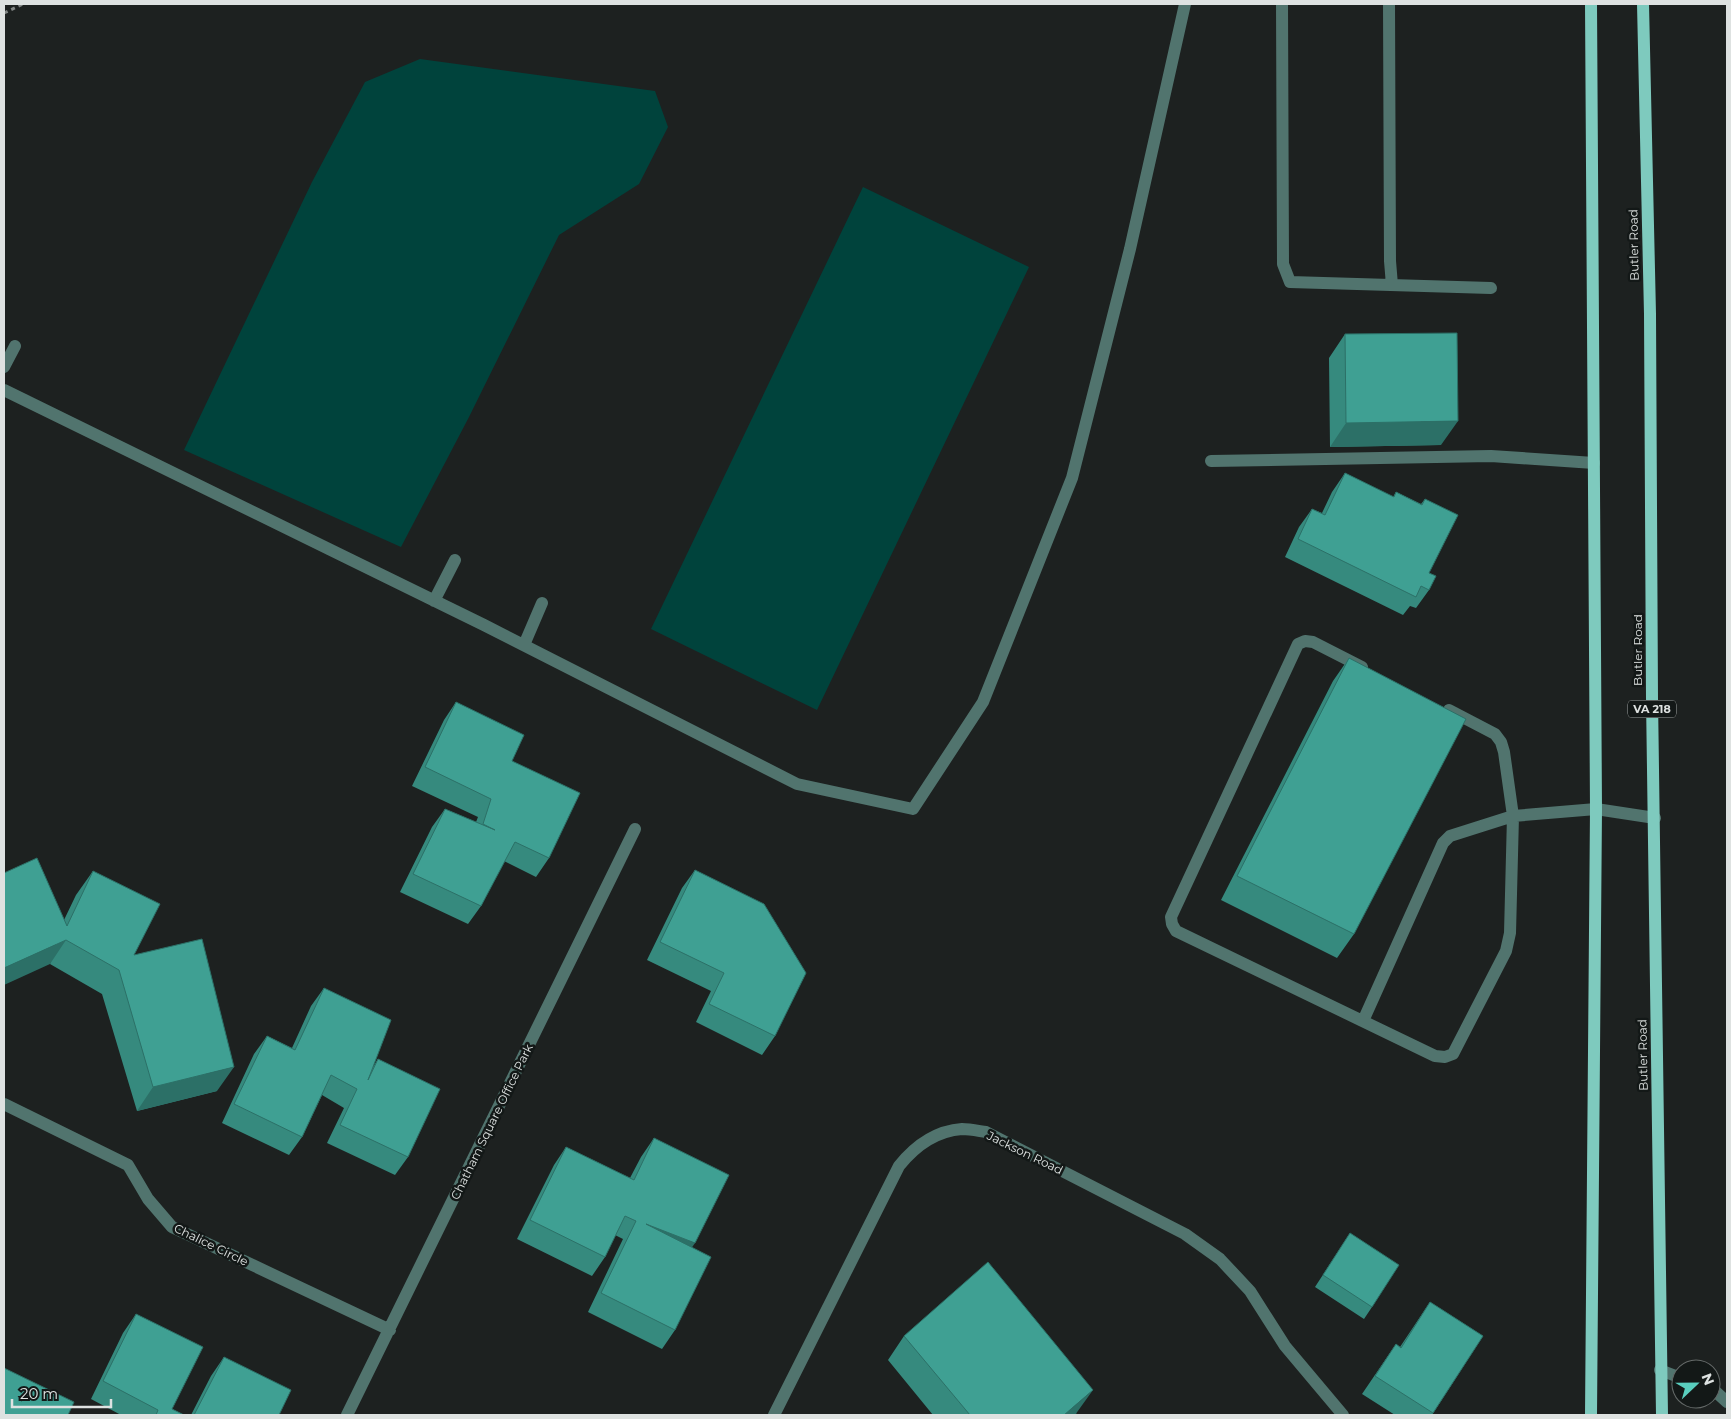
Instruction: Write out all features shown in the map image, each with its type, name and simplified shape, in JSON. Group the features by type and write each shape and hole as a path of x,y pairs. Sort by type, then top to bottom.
{"main road":[{"path":"1591,4 1596,810 1591,1415"},
{"name":"Butler Road","path":"1643,4 1650,304 1660,1370 1662,1415"}],"street":[{"path":"4,390 434,600 797,784 913,808 983,702 1072,478 1130,249 1186,4"},
{"path":"1282,4 1283,264 1290,282 1491,288"},
{"path":"1388,4 1390,261 1392,285"},
{"path":"4,367 15,346"},
{"path":"1211,461 1491,456 1594,463"},
{"path":"434,600 455,560"},
{"path":"524,645 542,603"},
{"path":"1374,673 1313,642 1305,641 1298,644 1171,916 1172,924 1176,930 1435,1056 1444,1057 1453,1054 1506,951 1510,933 1513,816 1501,742 1495,734 1434,703"},
{"path":"1363,1021 1444,843 1450,836 1513,816 1596,810 1655,818"},
{"name":"Chatham Square Office Park","path":"347,1415 635,829"},
{"name":"Chalice Circle","path":"4,1104 128,1165 148,1199 172,1227 390,1330"},
{"name":"Jackson Road","path":"774,1415 899,1166 911,1151 934,1136 963,1129 986,1132 1185,1234 1220,1259 1250,1291 1285,1346 1342,1415"},
{"path":"1660,1370 1671,1374"}],"path":[{"path":"4,13 23,4"}],"green space":[{"path":"420,59 655,91 668,127 639,184 559,235 469,417 401,547 184,450 312,182 365,82"},
{"path":"863,187 1029,267 817,710 651,629"}],"building":[{"path":"1457,333 1458,421 1346,423 1345,334"},
{"path":"1345,473 1394,497 1396,492 1422,505 1425,499 1458,515 1429,573 1436,576 1429,590 1421,586 1416,597 1298,539 1312,509 1325,515"},
{"path":"1349,658 1466,719 1354,934 1237,876"},
{"path":"456,702 524,735 512,761 580,793 549,858 515,842 481,906 413,874 445,809 495,830 483,824 491,799 425,767"},
{"path":"37,858 67,926 93,871 160,904 134,955 202,939 234,1067 153,1087 119,970 66,940 4,968 4,873"},
{"path":"695,870 764,904 806,973 775,1036 709,1004 724,973 660,942"},
{"path":"324,988 391,1020 368,1080 378,1059 440,1089 408,1157 340,1125 357,1089 331,1075 302,1137 234,1104 267,1036 295,1050"},
{"path":"654,1138 729,1175 695,1243 646,1224 711,1257 675,1330 601,1293 636,1221 625,1216 605,1257 530,1220 566,1147 634,1180"},
{"path":"1350,1233 1399,1265 1372,1307 1323,1275"},
{"path":"988,1262 1093,1390 1064,1415 970,1415 904,1336"},
{"path":"1430,1302 1483,1336 1433,1413 1375,1376 1396,1344 1401,1348"},
{"path":"136,1314 203,1347 172,1409 184,1415 156,1415 158,1410 103,1381"},
{"path":"224,1357 291,1390 279,1415 194,1415"},
{"path":"4,1368 74,1402 68,1415 4,1415"}]}
